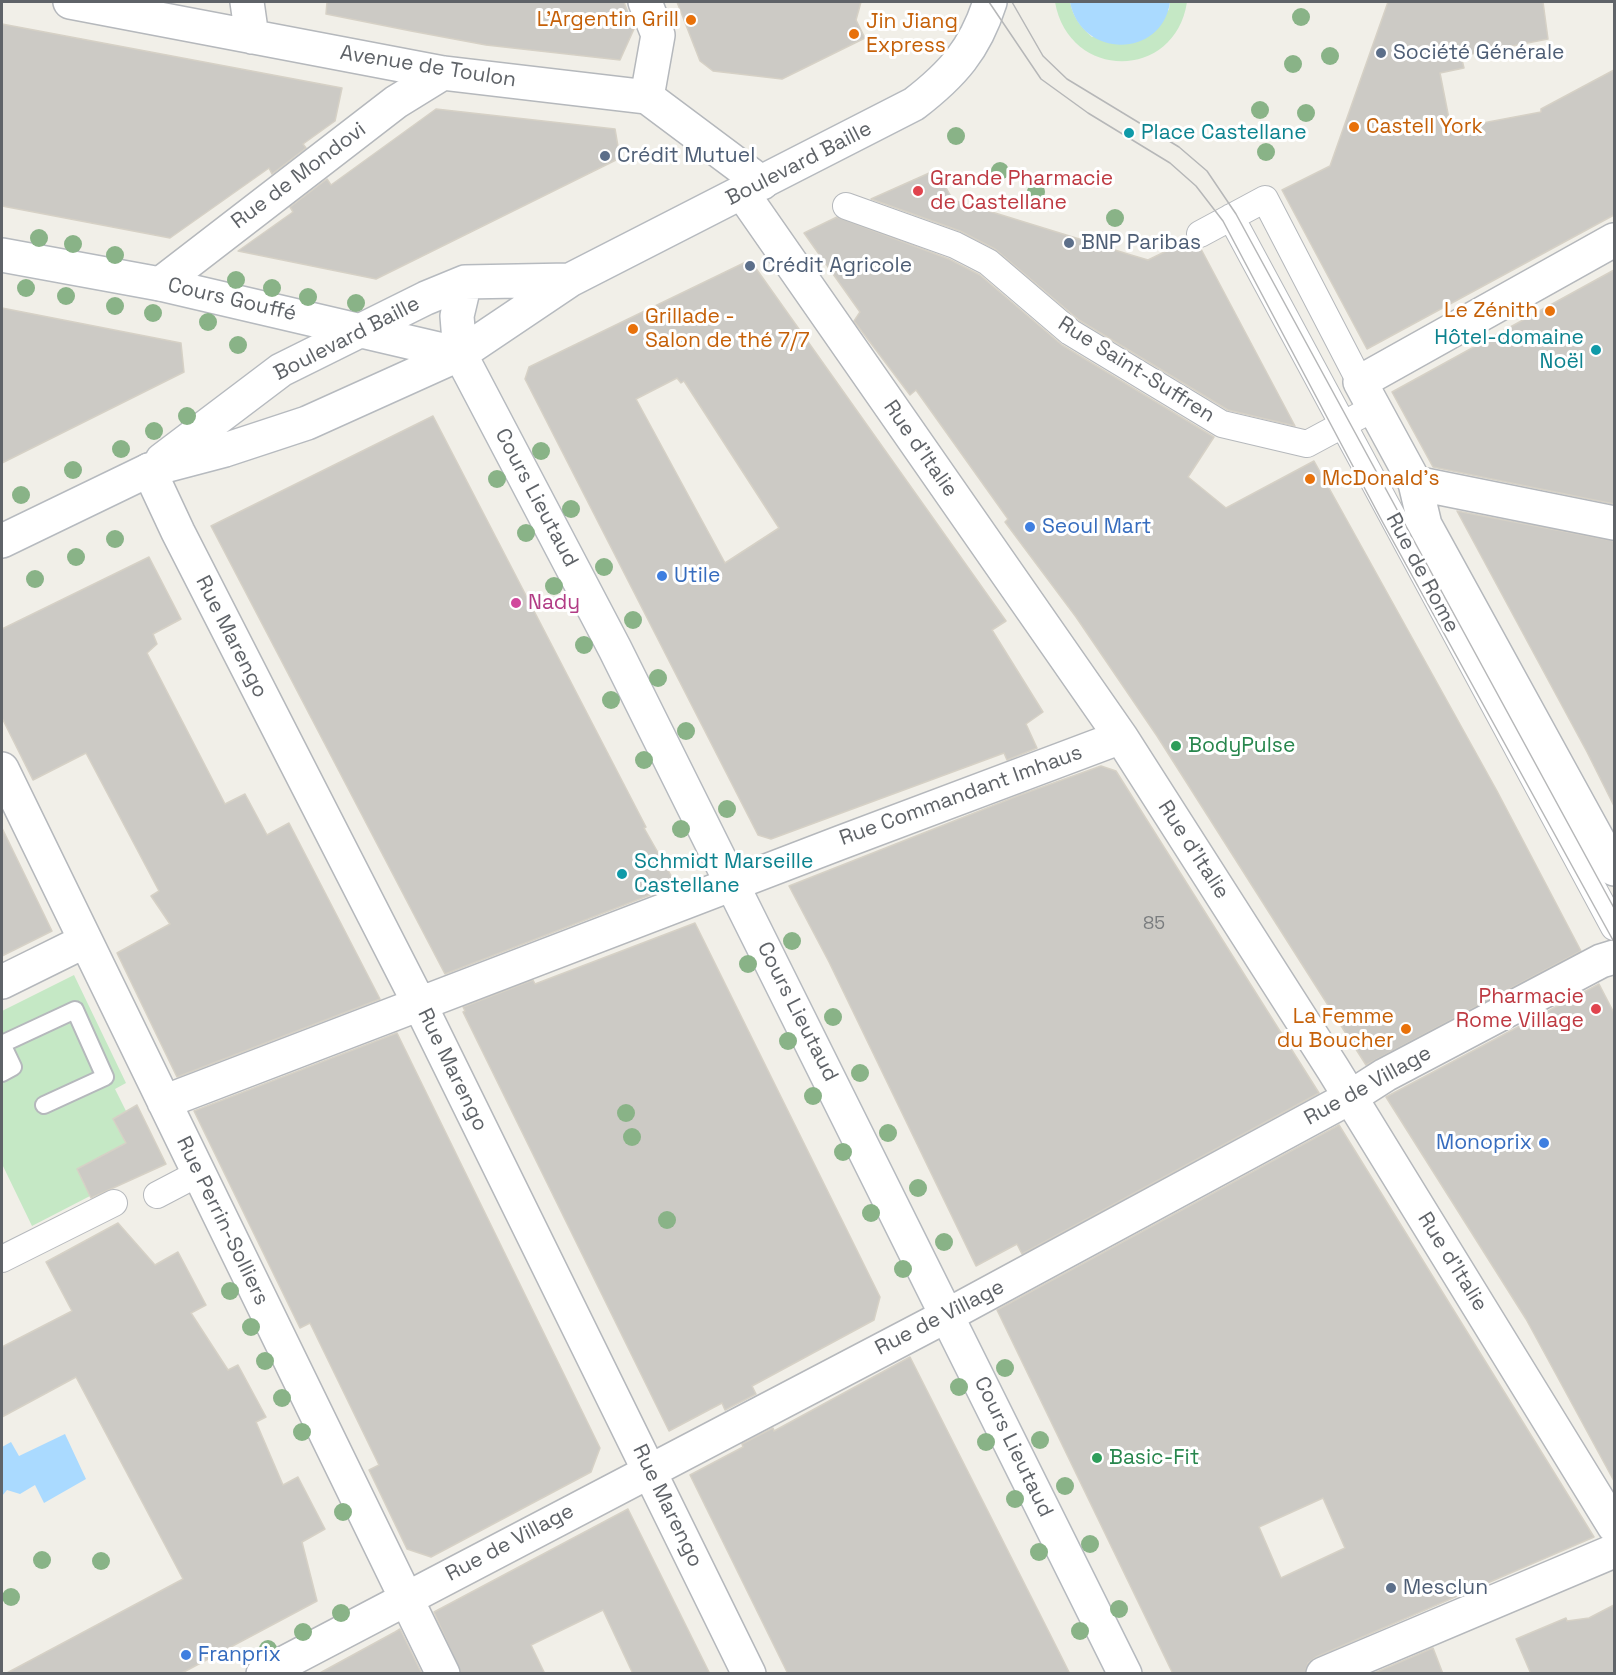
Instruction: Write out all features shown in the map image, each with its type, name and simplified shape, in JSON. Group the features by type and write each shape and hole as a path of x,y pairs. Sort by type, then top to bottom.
{"street":[{"name":"Avenue de Toulon","path":"70,2 443,73 647,97"},
{"path":"247,2 252,37"},
{"path":"645,2 658,35 647,97 753,188"},
{"name":"Boulevard Baille","path":"2,541 149,470 225,450 308,423 460,354 570,280 899,113 945,80 972,47 990,2"},
{"name":"Rue de Mondovi","path":"159,284 396,102 443,73"},
{"name":"Rue d'Italie","path":"753,188 1121,737 1333,1069 1614,1526"},
{"name":"Rue de Rome","path":"1614,869 1425,525 1415,483 1265,199 1231,217 1614,927"},
{"name":"Rue Saint-Suffren","path":"846,206 955,245 988,262 1070,332 1222,424 1308,444 1343,426 1367,395"},
{"path":"1200,234 1231,217"},
{"path":"1367,395 1614,240"},
{"name":"Cours Gouffé","path":"2,255 159,284 460,354"},
{"name":"Boulevard Baille","path":"149,470 281,370 360,329 465,282 570,280"},
{"path":"460,354 457,316 465,282"},
{"name":"Cours Lieutaud","path":"460,354 615,649 1125,1674"},
{"name":"Rue Marengo","path":"149,470 177,532 420,1005 749,1674"},
{"path":"1415,483 1614,523"},
{"name":"Rue Commandant Imhaus","path":"164,1102 420,1005 732,882 1121,737"},
{"name":"Rue Perrin-Solliers","path":"2,769 443,1674"},
{"path":"2,982 85,941"},
{"name":"Rue de Village","path":"263,1674 649,1469 948,1315 1349,1098 1385,1075 1601,961 1614,957"},
{"path":"157,1195 199,1173"},
{"path":"2,1259 114,1203"},
{"path":"1323,1674 1614,1551"}],"lane":[{"path":"2,1073 13,1067 2,1044 75,1010 105,1077 44,1106"}],"green space":[{"path":"1055,2 1070,2 1078,21 1092,37 1169,10 1170,2 1187,2 1178,28 1163,46 1144,58 1122,61 1100,58 1080,46 1064,28"},
{"path":"74,975 126,1083 115,1089 126,1111 113,1119 126,1143 77,1169 90,1196 32,1226 2,1164 2,1011"}],"water":[{"path":"1070,2 1170,2 1164,21 1153,34 1138,42 1121,45 1104,42 1089,34 1077,21"},
{"path":"65,1434 86,1479 44,1503 35,1485 20,1494 7,1490 2,1496 2,1447 11,1442 19,1456"}],"building":[{"path":"327,2 624,2 634,29 620,60 486,45 411,31 326,14"},
{"path":"677,2 861,2 856,20 865,38 782,79 713,71 700,61"},
{"path":"1388,2 1543,2 1548,39 1461,56 1464,68 1440,73 1451,129 1541,112 1541,109 1614,70 1614,215 1367,349 1282,190 1330,166"},
{"path":"2,24 342,88 335,121 303,144 306,148 272,174 269,168 170,238 2,206"},
{"path":"436,109 615,129 620,158 376,279 238,251 293,212 290,207 327,179 331,185"},
{"path":"936,170 953,200 1131,255 1148,260 1187,241 1193,247 1201,249 1295,426 1228,410 1079,320 995,249 960,231 871,199"},
{"path":"837,217 949,259 980,275 1062,345 1214,437 1188,477 1226,508 1314,461 1497,791 1581,951 1366,1065 1157,736 1076,617 1005,522 1008,519 916,390 910,395 854,321 860,312 804,233"},
{"path":"750,260 1006,621 992,630 1043,712 1026,724 1037,748 1007,760 1004,753 771,839 758,835 525,379 529,367","holes":["677,378 681,383 684,381 779,528 725,563 636,399"]},
{"path":"1614,270 1614,504 1433,467 1392,392"},
{"path":"2,308 181,343 184,372 2,463"},
{"path":"433,416 646,827 644,828 673,879 650,895 445,974 211,526"},
{"path":"1457,511 1614,541 1614,806 1587,752"},
{"path":"149,557 181,619 153,634 157,644 147,653 225,804 245,794 267,835 289,823 380,999 177,1077 117,953 170,924 151,896 159,891 86,753 33,780 2,718 2,629"},
{"path":"1101,766 1116,771 1319,1093 1022,1254 1017,1244 976,1266 829,962 789,886 1020,795"},
{"path":"2,828 52,931 2,956"},
{"path":"695,923 880,1297 874,1320 752,1386 756,1394 725,1410 722,1403 669,1431 463,1012 465,1011 463,1007 533,980 535,984"},
{"path":"1599,984 1614,1013 1614,1481 1526,1319 1386,1097"},
{"path":"397,1033 600,1448 591,1472 431,1557 407,1549 369,1470 379,1465 310,1323 300,1328 194,1111"},
{"path":"137,1105 166,1164 91,1198 77,1169 126,1143 113,1119"},
{"path":"1339,1125 1594,1537 1316,1657 1308,1663 1305,1674 1173,1674 997,1310","holes":["1323,1498 1345,1548 1281,1578 1259,1527"]},
{"path":"118,1223 155,1265 178,1252 206,1305 191,1313 228,1370 238,1365 266,1417 256,1422 283,1485 298,1477 325,1529 302,1542 317,1601 180,1674 5,1674 183,1579 76,1377 2,1417 2,1347 72,1311 46,1262"},
{"path":"910,1357 1070,1674 788,1674 690,1475 743,1447 742,1444 773,1428 774,1431"},
{"path":"628,1509 710,1674 633,1674 603,1610 531,1645 545,1674 461,1674 434,1612"},
{"path":"1614,1605 1614,1674 1531,1674 1516,1639 1566,1618 1567,1621 1589,1618"},
{"path":"400,1629 422,1674 318,1674 395,1632"},
{"path":"1433,1648 1443,1674 1372,1674"}],"tram line":[{"path":"989,2 1041,79 1088,113 1170,163 1196,186 1223,221 1382,521 1614,942"},
{"path":"1012,2 1043,56 1067,79 1179,147 1207,171 1236,214 1614,908"}],"place":[{"name":"L'Argentin Grill","path":"691,20"},
{"name":"Jin Jiang Express","path":"854,34"},
{"name":"Société Générale","path":"1381,53"},
{"name":"Castell York","path":"1354,127"},
{"name":"Place Castellane","path":"1129,133"},
{"name":"Crédit Mutuel","path":"605,156"},
{"name":"Grande Pharmacie de Castellane","path":"918,191"},
{"name":"BNP Paribas","path":"1069,243"},
{"name":"Crédit Agricole","path":"750,266"},
{"name":"Le Zénith","path":"1550,311"},
{"name":"Grillade - Salon de thé 7/7","path":"633,329"},
{"name":"Hôtel-domaine Noël","path":"1596,350"},
{"name":"McDonald's","path":"1310,479"},
{"name":"Seoul Mart","path":"1030,527"},
{"name":"Utile","path":"662,576"},
{"name":"Nady","path":"516,603"},
{"name":"BodyPulse","path":"1176,746"},
{"name":"Schmidt Marseille Castellane","path":"622,874"},
{"name":"Pharmacie Rome Village","path":"1596,1009"},
{"name":"La Femme du Boucher","path":"1406,1029"},
{"name":"Monoprix","path":"1544,1143"},
{"name":"Basic-Fit","path":"1097,1458"},
{"name":"Mesclun","path":"1391,1588"},
{"name":"Franprix","path":"186,1655"}]}
